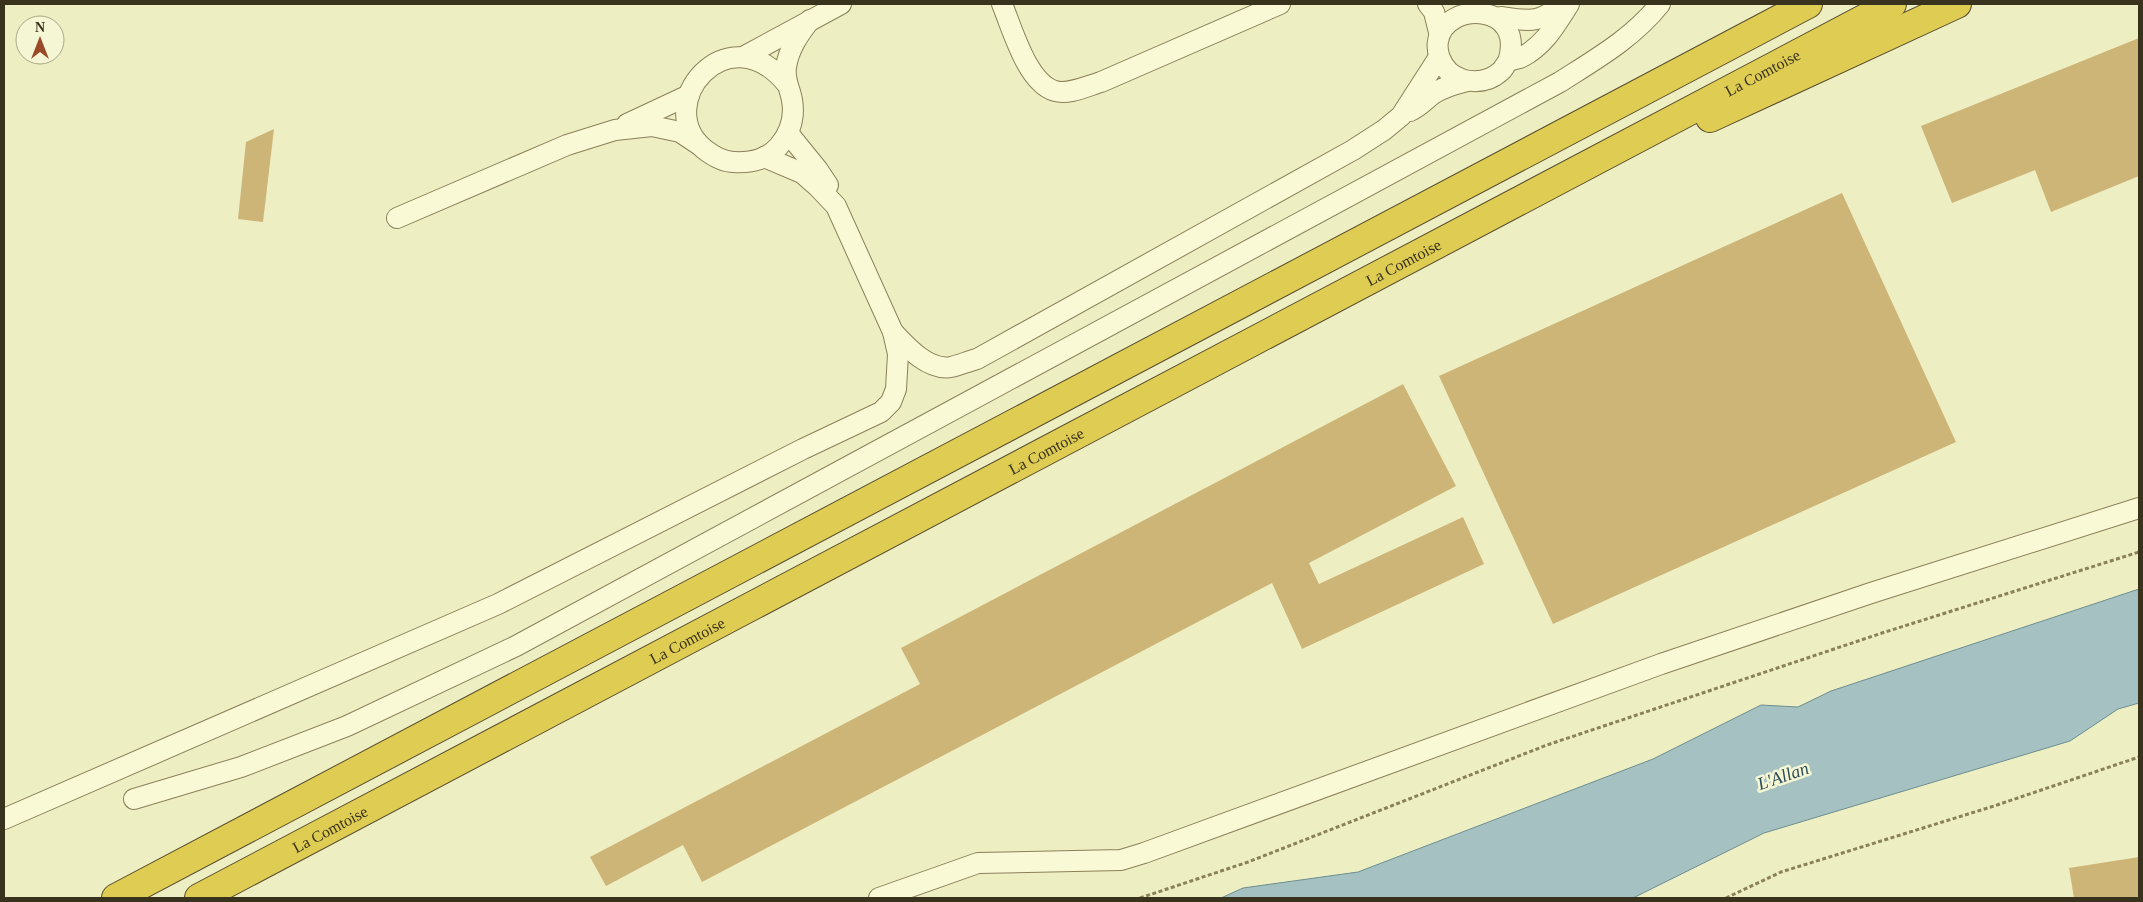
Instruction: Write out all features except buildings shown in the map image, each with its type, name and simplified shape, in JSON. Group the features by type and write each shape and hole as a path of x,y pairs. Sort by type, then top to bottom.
{"highway":[{"path":"1425,206 1771,4"},
{"path":"116,898 1808,4"},
{"name":"La Comtoise","path":"199,898 1892,4"},
{"path":"1520,200 1746,103 1957,4"}],"lane":[{"path":"742,57 841,4"},
{"path":"1002,4 1033,74 1046,87 1056,91 1072,91 1101,82 1280,4"},
{"path":"1428,4 1434,12 1439,32"},
{"path":"1501,17 1533,22 1551,13 1562,4"},
{"path":"1508,62 1522,57 1543,42 1569,4"},
{"path":"134,799 241,767 347,726 516,646 1560,82 1616,47 1647,20 1660,4"},
{"path":"893,332 908,348 926,362 949,368 977,359 1353,150 1384,130 1401,116 1420,106 1433,94 1449,86 1467,81 1491,78 1501,71 1508,62 1512,50 1512,38 1508,26 1501,17 1491,10 1464,6 1445,21 1439,32 1437,44 1439,57 1450,72 1467,81"},
{"path":"786,83 786,67 792,47 810,20"},
{"path":"615,130 652,126 680,132 713,156 729,162 747,163 764,158 778,147 788,133 793,116 792,99 786,83 775,69 760,60 742,57 725,59 709,66 696,79 688,95 686,112 690,129 699,145"},
{"path":"1401,116 1439,57"},
{"path":"397,218 567,145 615,130 688,95"},
{"path":"4,819 498,604 803,449 881,412 891,402 896,390 898,354 893,332 836,206 831,190 818,170 788,133"},
{"path":"764,158 802,173 836,206"},
{"path":"880,898 978,863 1120,860 1144,853 1661,664 1871,593 2139,508"}],"path":[{"path":"1140,898 1248,862 1547,745 1882,633 2139,552"},
{"path":"1726,898 1781,872 1994,806 2139,757"}],"water":[{"name":"L'Allan","path":"2139,589 2139,703 2118,709 2070,741 1764,833 1633,898 1221,898 1243,888 1358,872 1653,759 1761,705 1798,707 1831,691"}]}
